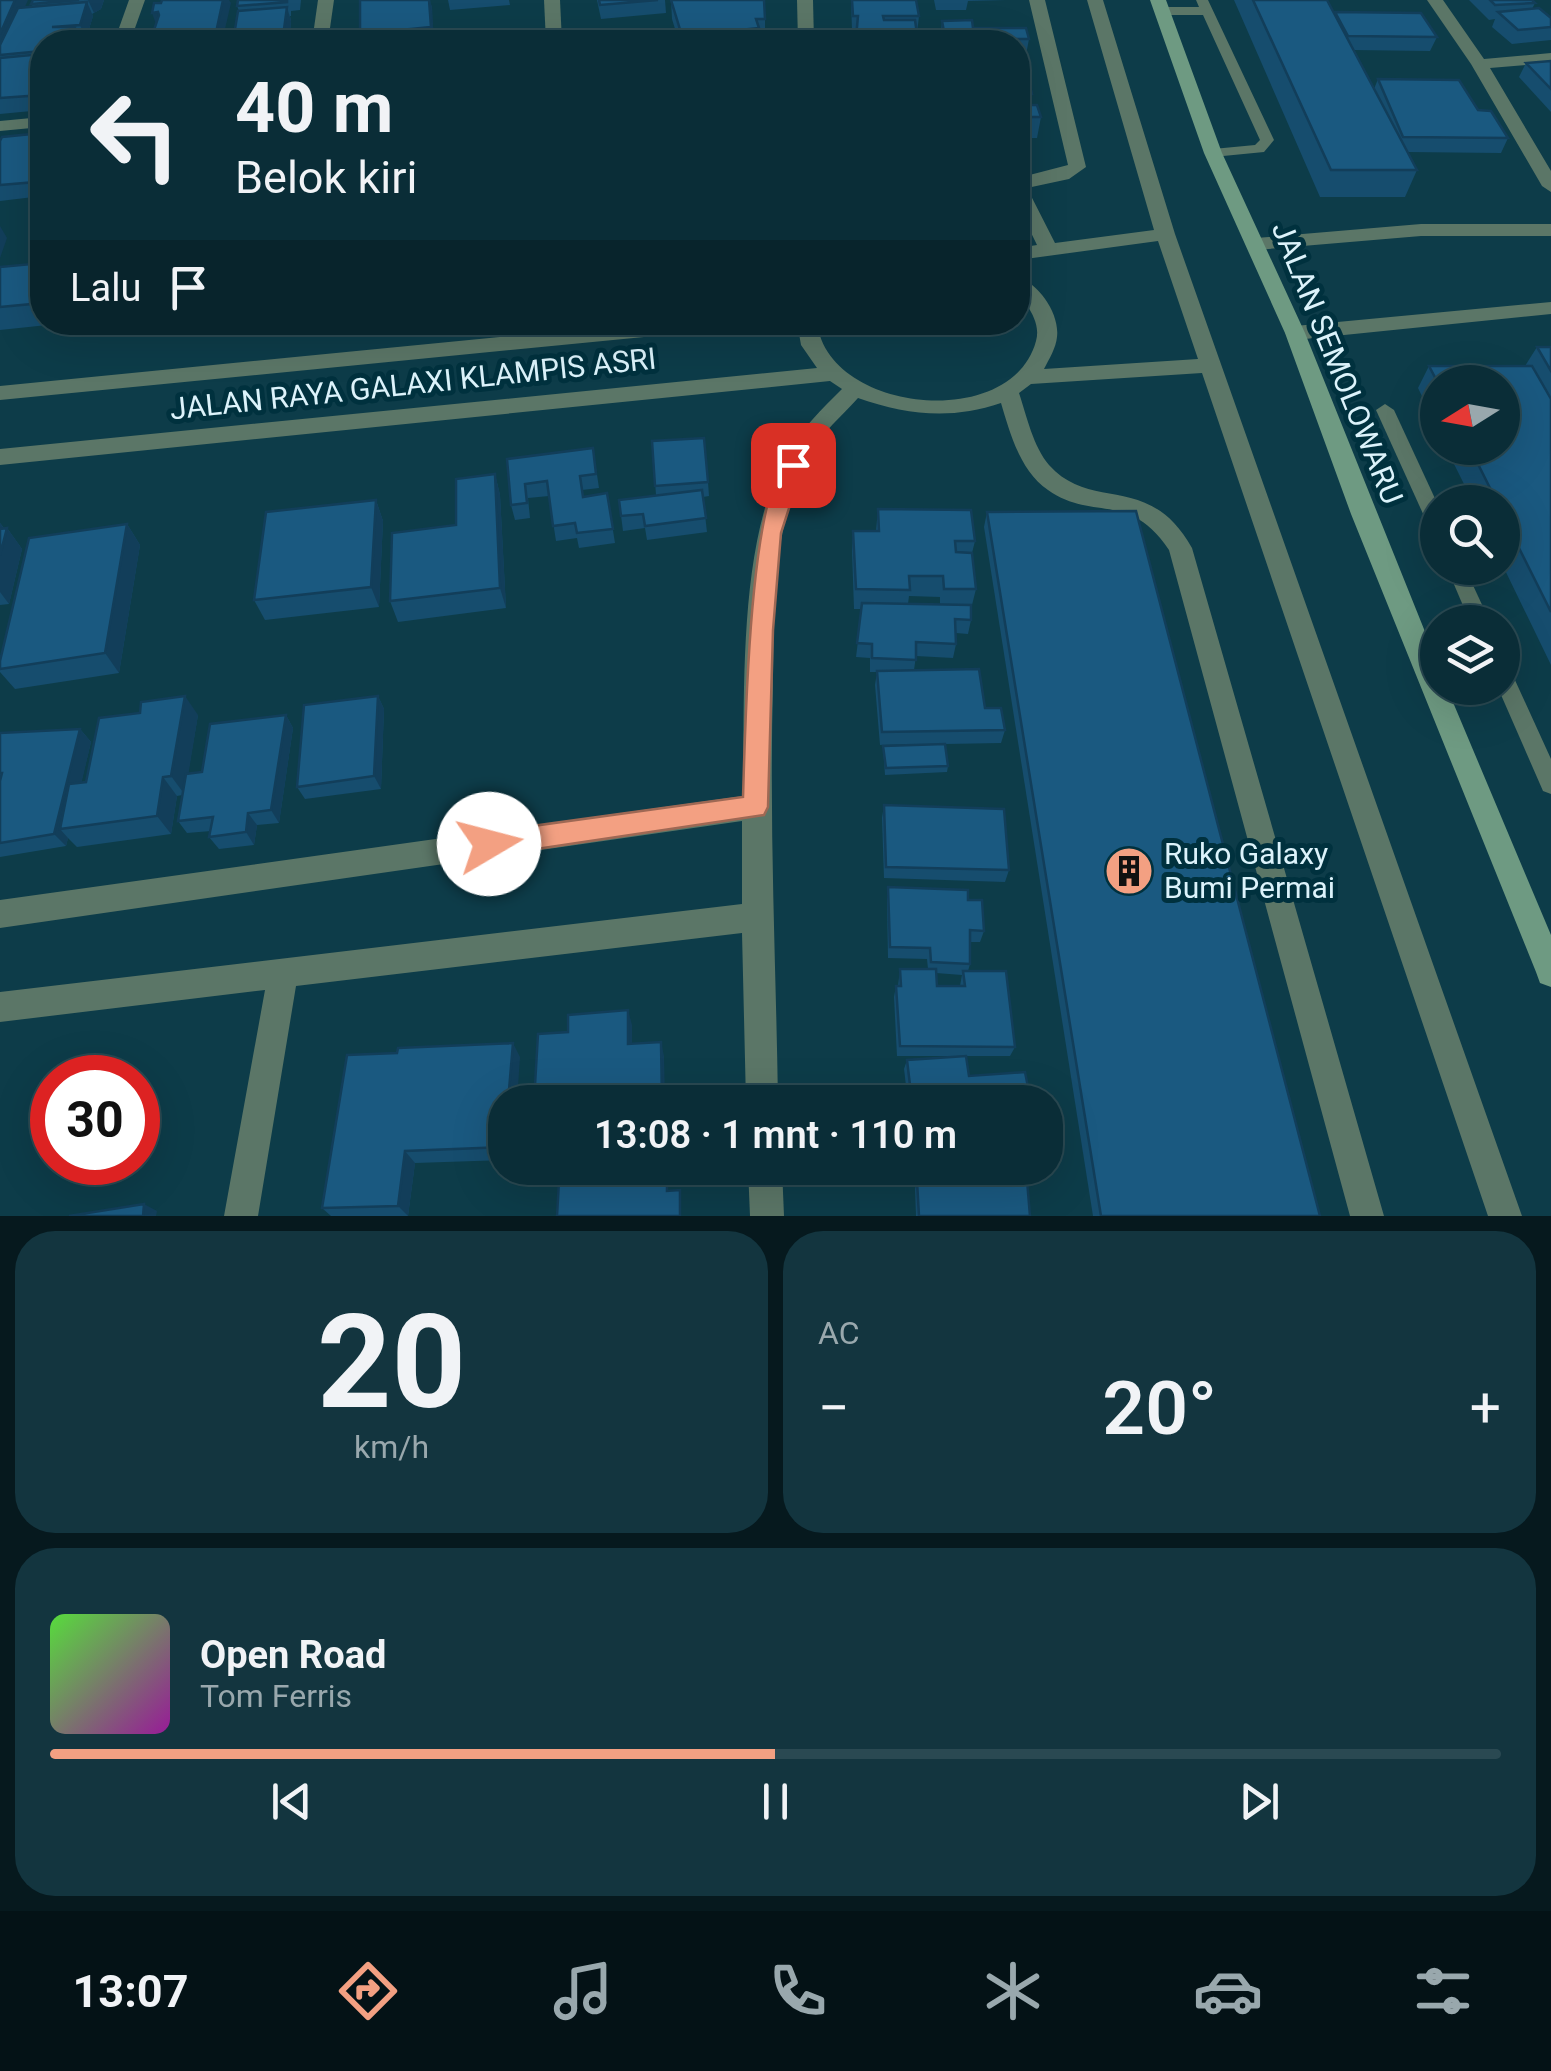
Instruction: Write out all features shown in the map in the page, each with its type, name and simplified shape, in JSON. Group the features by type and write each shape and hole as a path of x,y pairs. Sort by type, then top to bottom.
{"main road":[{"name":"JALAN SEMOLOWARU","path":"1160,6 1213,153 1295,333 1363,514 1549,963"}],"street":[{"path":"126,30 136,0"},
{"path":"322,30 326,0"},
{"path":"552,0 553,30"},
{"path":"806,0 806,30"},
{"path":"1030,179 1064,176 1077,167 1037,0"},
{"path":"1095,0 1165,234 1505,1216"},
{"path":"1436,0 1551,186"},
{"path":"1479,64 1551,58"},
{"path":"0,126 30,123"},
{"path":"1030,211 1048,248"},
{"path":"1256,244 1421,230 1551,230"},
{"path":"1030,252 1165,234"},
{"path":"1018,385 1043,357 1048,334 1043,312 1030,297"},
{"path":"1295,333 1551,308"},
{"name":"JALAN RAYA GALAXI KLAMPIS ASRI","path":"0,392 591,335"},
{"path":"809,335 810,345 832,374 884,401 916,407 980,403 1018,385 1211,365"},
{"name":"JALAN RAYA GALAXI KLAMPIS ASRI","path":"0,456 832,374"},
{"path":"1018,385 1031,456 1049,480 1070,490 1154,512 1180,548 1367,1216"},
{"path":"761,1085 754,917 755,807 770,533 793,465 813,432 855,389"},
{"path":"0,914 755,807"},
{"path":"0,1007 754,917"},
{"path":"241,1216 283,974"},
{"path":"765,1185 766,1216"}],"lane":[{"path":"1160,6 1204,5 1267,140 1259,149 1213,153"},
{"path":"1385,410 1420,487"},
{"path":"1516,705 1551,784"}],"building":[{"path":"0,0 15,0 0,34"},
{"path":"33,0 79,0 31,4"},
{"path":"223,0 217,30 154,30 159,15 152,13 154,3"},
{"path":"238,0 287,0 287,2 237,6"},
{"path":"360,0 429,0 431,27 360,30"},
{"path":"599,0 658,0 600,5"},
{"path":"671,0 764,0 765,19 756,19 759,28 680,30"},
{"path":"852,0 916,0 919,16 883,16 884,20 915,20 916,30 857,30 858,16 853,16"},
{"path":"1253,0 1327,0 1417,170 1331,170"},
{"path":"1490,0 1532,0 1535,3 1495,5"},
{"path":"87,2 80,25 52,27 75,27 74,30 30,30 30,52 0,55 0,45 18,8"},
{"path":"287,7 284,30 235,30 238,11"},
{"path":"1539,8 1551,18 1551,27 1518,30 1498,12"},
{"path":"1335,12 1421,13 1437,37 1348,36"},
{"path":"972,20 973,28 1027,30 944,30 942,21"},
{"path":"30,55 30,96 0,98 0,58"},
{"path":"1551,61 1551,89 1526,63"},
{"path":"1378,79 1459,80 1478,110 1491,111 1508,138 1403,137"},
{"path":"1030,105 1037,105 1041,117 1030,117"},
{"path":"30,134 30,182 0,185 2,137"},
{"path":"30,264 30,304 0,307 0,267"},
{"path":"1537,347 1551,347 1551,371"},
{"path":"1520,366 1532,366 1551,399 1551,612 1520,550 1520,485 1488,485 1478,465 1520,465"},
{"path":"704,438 708,482 655,486 652,441"},
{"path":"593,448 596,474 580,476 583,497 607,493 613,529 577,533 575,523 553,526 547,481 525,484 527,503 511,505 507,459"},
{"path":"495,474 500,588 390,601 392,533 456,525 456,479"},
{"path":"702,490 706,518 645,526 643,514 621,516 619,500"},
{"path":"376,500 371,587 254,600 266,512"},
{"path":"878,509 971,510 975,541 955,541 956,552 972,553 976,589 944,589 943,576 909,576 910,590 856,589 853,531 879,531"},
{"name":"Ruko Galaxy Bumi Permai","path":"1136,511 1320,1216 1101,1216 987,512"},
{"path":"127,524 105,653 0,669 29,538"},
{"path":"7,528 0,555 0,529"},
{"path":"862,603 971,605 971,620 955,619 956,644 916,642 916,660 872,658 872,644 857,643"},
{"path":"979,669 985,708 1001,708 1005,730 882,732 877,671"},
{"path":"185,696 171,776 163,777 157,816 60,829 69,784 86,782 99,718 140,713 141,702"},
{"path":"378,696 374,776 297,787 304,705"},
{"path":"286,715 271,810 248,813 246,832 209,837 213,817 178,821 186,774 202,772 210,724"},
{"path":"80,729 54,834 0,843 0,733"},
{"path":"945,744 948,766 886,768 883,746"},
{"path":"884,805 1004,809 1009,870 886,867"},
{"path":"888,887 968,890 968,900 982,900 984,931 970,930 970,964 931,962 930,948 890,947"},
{"path":"900,969 936,969 937,986 965,986 963,971 1006,971 1015,1047 900,1046 896,986 901,986"},
{"path":"628,1010 628,1044 661,1042 662,1085 535,1085 538,1034 568,1032 568,1015"},
{"path":"513,1043 509,1085 488,1085 488,1148 405,1151 398,1206 322,1208 347,1055 397,1053 398,1048"},
{"path":"966,1056 969,1076 1025,1072 1028,1085 910,1085 907,1060"},
{"path":"559,1185 667,1185 667,1191 680,1190 680,1216 557,1216"},
{"path":"917,1185 1027,1185 1030,1216 919,1216"},
{"path":"144,1204 143,1216 69,1216"}],"place":[{"name":"Ruko Galaxy Bumi Permai","path":"1129,871"}],"route":[{"path":"489,844 755,807 770,533 793,465"}]}
